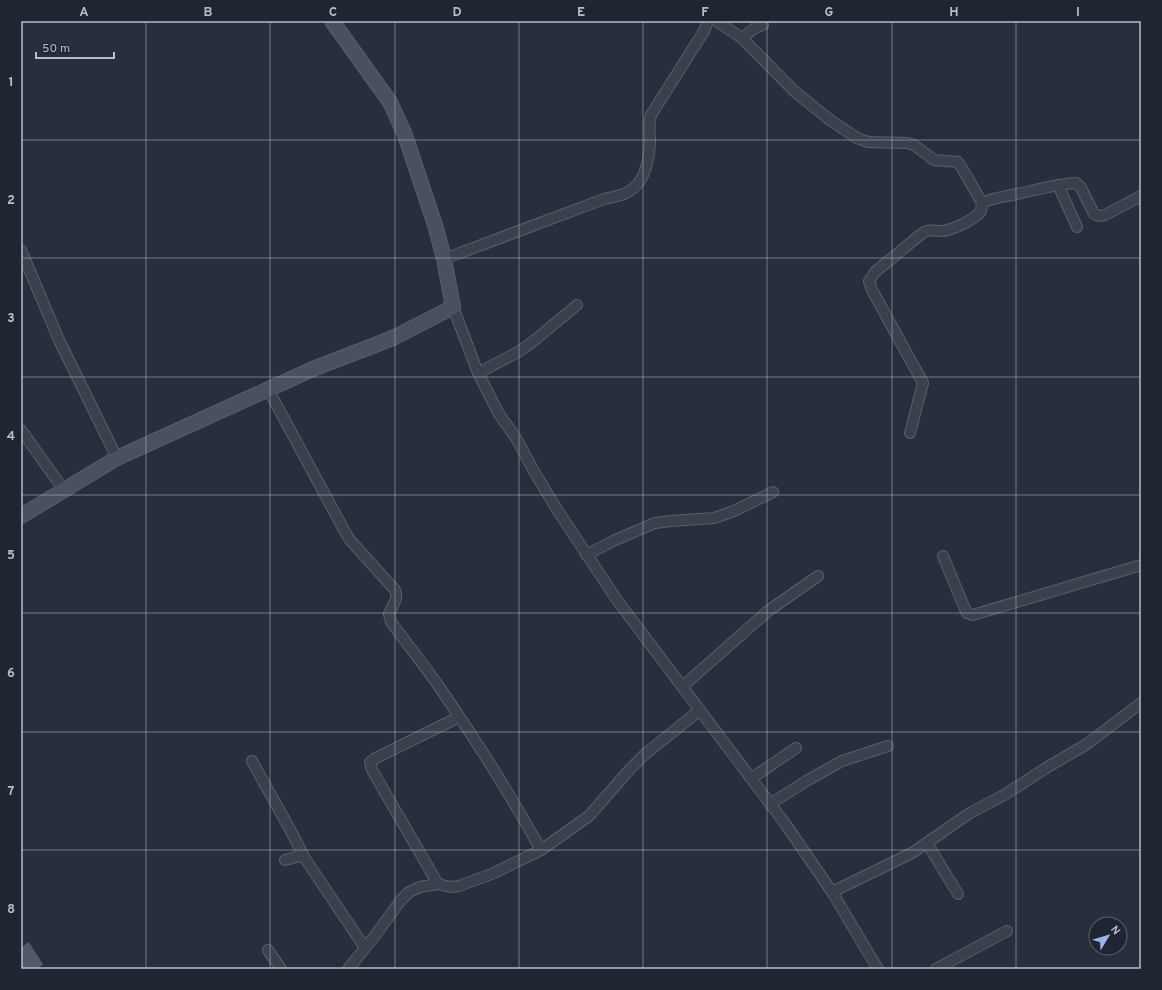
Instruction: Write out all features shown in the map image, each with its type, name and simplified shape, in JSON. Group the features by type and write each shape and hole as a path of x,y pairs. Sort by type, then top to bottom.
{"street":[{"path":"332,21 378,84 397,116 405,135 436,228 444,259 453,307 478,373 499,414 516,438 545,490 586,555 621,606 752,778 832,892 878,969"},
{"path":"444,259 604,199 630,192 645,171 650,142 649,123 651,115 704,31 708,21"},
{"path":"716,21 742,38 794,92 830,120 857,138 868,142 907,143 914,145 934,160 958,162 982,203 981,211 975,217 950,230 927,230 875,272 869,281 872,290 923,382 910,433"},
{"path":"742,38 763,24"},
{"path":"982,203 996,197 1011,196 1072,183 1078,184 1094,214 1098,216 1105,215 1141,196"},
{"path":"1058,185 1077,227"},
{"path":"21,250 58,340 117,458"},
{"path":"478,373 530,344 577,305"},
{"path":"21,516 117,458 315,368 389,340 453,307"},
{"path":"268,389 350,540 396,590 396,600 388,614 391,622 421,661 459,717 510,795 541,850"},
{"path":"21,430 64,490"},
{"path":"586,555 613,541 655,523 714,518 734,511 773,492"},
{"path":"943,556 965,609 967,613 973,616 1141,565"},
{"path":"682,687 768,612 818,576"},
{"path":"832,892 912,853 970,813 1006,794 1087,744 1141,703"},
{"path":"348,969 401,900 410,892 420,887 438,884 450,887 459,886 494,873 541,850 589,816 644,755 700,710"},
{"path":"438,884 372,770 370,762 459,717"},
{"path":"770,804 842,761 888,746"},
{"path":"752,778 796,748"},
{"path":"252,761 304,857 365,948"},
{"path":"927,843 958,894"},
{"path":"285,860 300,856 304,857"},
{"path":"936,969 1007,931"},
{"path":"268,950 281,969"}],"building":[{"path":"29,941 44,965 37,969 21,969 21,947"}]}
